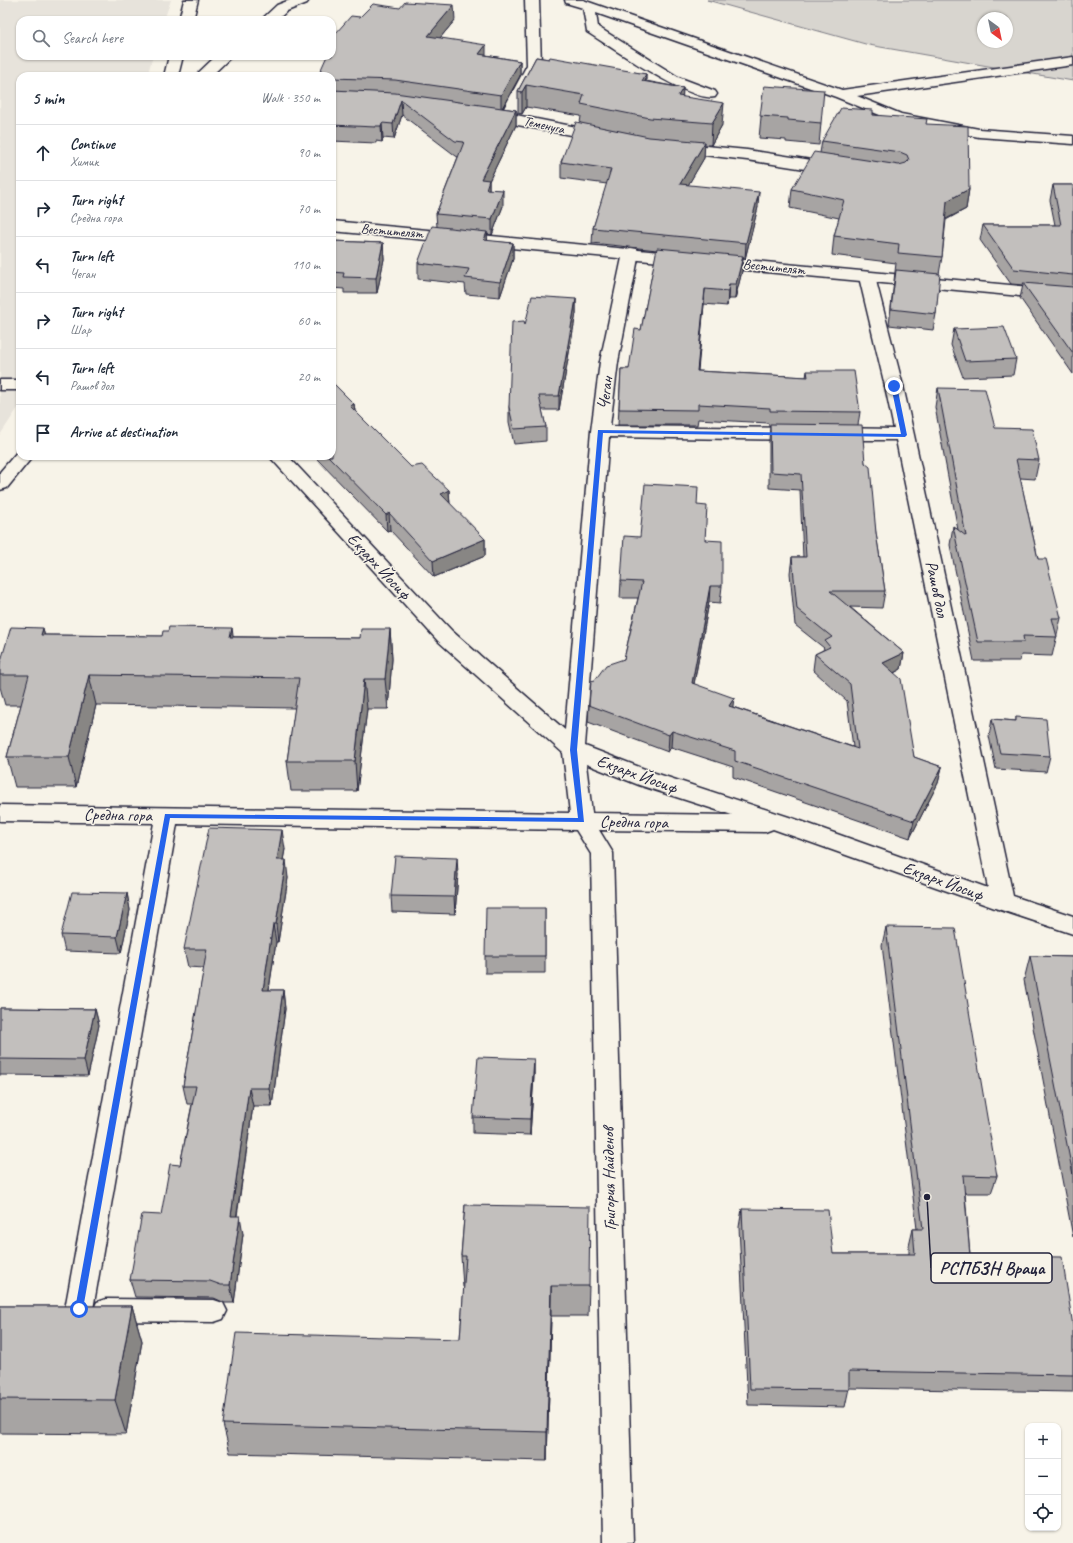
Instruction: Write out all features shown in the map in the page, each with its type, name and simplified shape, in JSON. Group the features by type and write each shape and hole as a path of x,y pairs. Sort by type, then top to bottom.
{"street":[{"path":"187,16 191,0"},
{"path":"273,16 282,8 302,0"},
{"path":"507,117 534,65 532,0"},
{"path":"172,72 175,60"},
{"path":"207,72 220,60"},
{"name":"Теменуга","path":"470,112 507,117 619,140"},
{"path":"657,147 747,155 850,171"},
{"name":"Вестителят","path":"336,226 631,253 1073,296"},
{"name":"Чеган","path":"582,821 574,750 600,431 609,362 631,253"},
{"name":"Рашов дол","path":"867,277 905,435 1004,902"},
{"path":"600,431 905,435"},
{"path":"0,484 21,460"},
{"name":"Екзарх Йосиф","path":"282,460 444,636 574,750 647,779 787,825 1073,925"},
{"name":"Средна гора","path":"0,813 787,825"},
{"path":"67,1309 167,816"},
{"name":"Григория Найденов","path":"582,821 602,852 618,1543"}],"lane":[{"path":"571,0 841,94 897,117 979,133 1073,140"},
{"path":"590,7 592,29 673,80 710,94"},
{"path":"841,94 1073,60"},
{"path":"0,385 16,385"},
{"path":"67,1309 214,1311"}],"shaded area":[{"path":"0,0 171,0 165,16 16,16 16,60 152,60 148,72 16,72 16,411 0,435"},
{"path":"707,0 1073,0 1073,81 869,45"}],"building":[{"path":"405,2 454,5 428,36 486,45 479,54 520,61 501,95 395,80 336,78 336,72 320,72 325,60 336,60 336,33 351,16 360,17 373,4 400,8"},
{"path":"536,57 549,59 550,57 646,74 642,81 683,88 678,96 724,103 712,123 650,118 581,104 584,95 526,85 522,92 518,91"},
{"path":"764,86 824,90 821,123 788,120 788,118 760,116"},
{"path":"336,90 395,93 516,110 481,179 489,180 486,189 503,190 492,219 436,214 464,142 455,141 401,100 393,124 382,123 381,126 336,125"},
{"path":"841,108 873,110 873,115 927,119 926,124 968,126 969,189 947,201 942,257 898,253 899,244 834,236 844,200 792,189 814,152 899,165 906,163 909,160 907,155 900,152 822,141"},
{"path":"576,122 649,137 705,142 680,184 759,192 746,243 593,228 611,169 561,162"},
{"path":"1053,185 1073,185 1073,275 1014,269 983,225 1061,225"},
{"path":"432,226 487,232 484,240 513,243 500,282 465,278 469,269 418,263"},
{"path":"336,241 383,243 376,278 343,277 344,273 336,272"},
{"path":"657,248 743,256 736,284 729,284 728,291 705,289 697,371 808,377 807,371 854,371 860,412 770,411 770,408 698,404 698,410 619,409 621,369 629,369 635,329 641,330"},
{"path":"896,270 940,274 936,314 891,309"},
{"path":"1023,283 1073,287 1073,353"},
{"path":"532,296 576,299 559,396 539,396 546,427 514,429 509,407 512,322 524,321 525,325"},
{"path":"1004,327 1016,359 965,361 954,329"},
{"path":"336,386 354,404 350,406 411,467 422,465 449,490 441,494 485,539 433,561 389,513 386,515 332,460 336,460"},
{"path":"938,388 985,389 995,428 1032,429 1039,460 1016,459 1038,559 1046,559 1061,618 1052,618 1057,637 1023,636 1024,642 978,642 953,526 966,536"},
{"path":"770,424 862,425 865,463 870,467 876,533 885,591 830,591 904,653 883,663 901,679 914,757 942,767 914,821 735,761 735,751 672,731 669,735 589,705 591,681 595,680 606,665 624,659 642,582 621,581 624,536 640,537 645,484 698,487 697,505 707,506 705,540 722,541 722,586 710,586 692,683 734,698 729,706 858,749 850,684 815,654 830,647 825,641 832,637 797,609 792,557 806,557 801,474 771,472"},
{"path":"11,627 43,628 41,635 162,636 163,631 168,631 169,627 232,628 230,637 360,638 361,629 390,629 385,679 364,679 355,761 287,761 299,678 89,675 69,757 7,757 29,675 0,675 0,664"},
{"path":"1016,717 1046,719 1050,756 1000,753 992,719 1016,721"},
{"path":"209,828 282,830 277,860 286,860 276,924 273,924 263,990 283,990 269,1088 249,1088 231,1216 240,1216 230,1285 221,1285 210,1281 130,1280 142,1214 161,1215 170,1164 180,1165 196,1086 183,1086 207,949 184,949"},
{"path":"395,856 457,858 454,897 391,896"},
{"path":"72,892 127,893 117,937 61,935"},
{"path":"486,908 545,908 545,956 485,956"},
{"path":"886,927 955,928 997,1176 963,1175 970,1256 1062,1257 1073,1326 1073,1375 849,1371 849,1390 750,1389 742,1209 828,1210 833,1254 915,1254 913,1229 923,1229"},
{"path":"1030,956 1073,957 1073,1175"},
{"path":"0,1008 95,1009 84,1060 0,1059"},
{"path":"478,1057 534,1059 530,1119 473,1117"},
{"path":"465,1205 590,1207 589,1286 551,1286 547,1432 223,1424 236,1333 460,1339 466,1256 461,1256"},
{"path":"0,1306 132,1306 115,1400 0,1399"}],"place":[{"name":"РСПБЗН Враца","path":"927,1197"}],"route":[{"path":"79,1309 167,816 582,821 574,750 600,431 905,435 894,386"}]}
